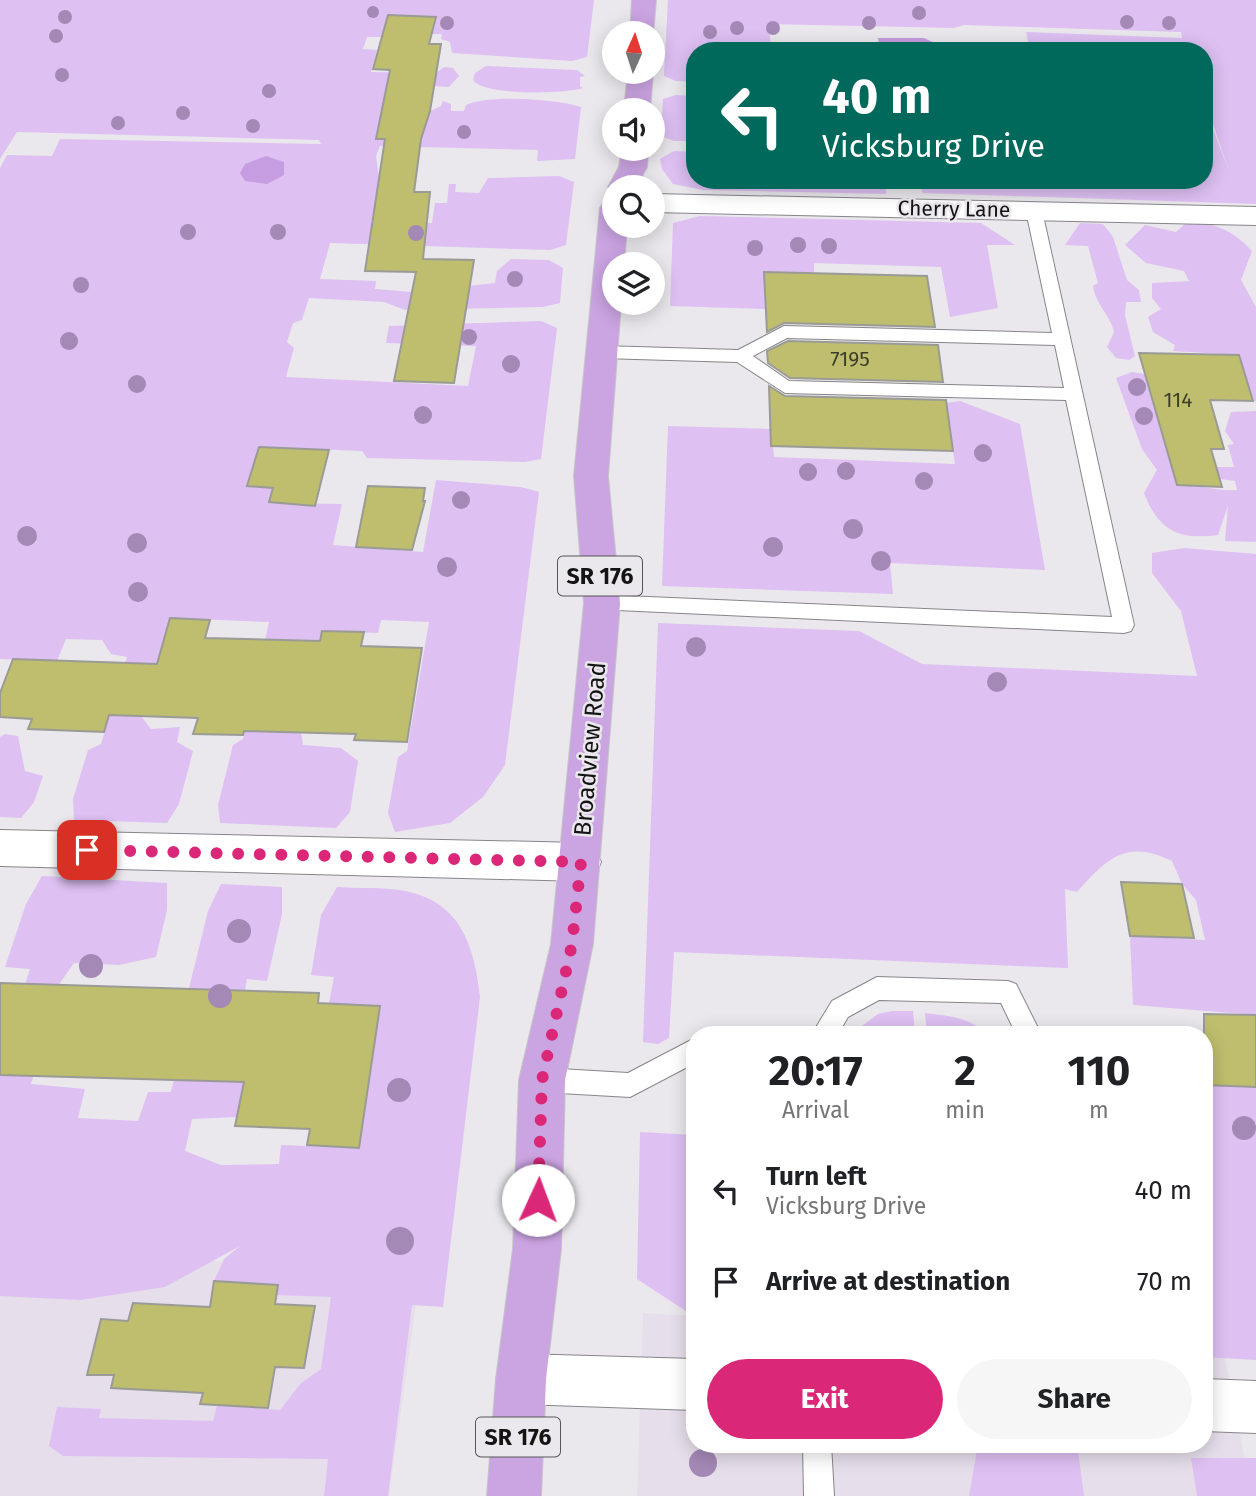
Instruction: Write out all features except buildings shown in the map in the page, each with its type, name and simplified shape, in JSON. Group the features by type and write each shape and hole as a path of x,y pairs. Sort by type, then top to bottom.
{"main road":[{"path":"643,21 644,0"},
{"name":"Broadview Road","path":"514,1496 521,1379 537,1249 542,1080 572,944 602,603 591,476 612,238"}],"street":[{"name":"Cherry Lane","path":"665,202 1256,216"},
{"path":"0,848 581,862"},
{"path":"521,1379 686,1385"},
{"path":"1213,1405 1256,1407"}],"lane":[{"path":"602,603 1124,625 1034,211"},
{"path":"602,352 741,356 784,332 1062,339"},
{"path":"741,356 785,387 1074,394"},
{"path":"829,1026 841,1009 877,988 1008,992 1024,1026"},
{"path":"542,1080 630,1086 686,1055"},
{"path":"818,1453 820,1496"}],"shaded area":[{"path":"0,0 594,0 587,57 572,61 452,53 450,42 441,39 442,34 432,34 435,17 388,15 382,37 367,37 363,49 377,50 371,72 436,73 444,67 453,68 459,76 449,87 388,83 381,112 390,121 425,120 430,111 441,106 443,101 451,104 451,111 464,111 466,105 476,102 506,99 540,100 581,107 575,159 537,161 538,150 380,146 376,156 380,185 371,224 432,223 435,203 447,203 449,184 456,184 455,192 479,193 488,178 559,176 574,182 566,245 550,250 330,243 320,279 376,281 375,289 412,292 495,283 497,271 511,259 549,260 563,268 560,303 543,307 405,310 384,302 309,298 302,320 293,323 287,342 294,348 286,377 468,386 476,346 386,343 389,326 541,321 557,328 541,459 525,462 367,458 362,451 259,447 273,488 269,503 342,504 333,545 423,552 436,480 521,487 539,492 505,765 483,797 450,823 395,832 388,813 398,757 407,751 429,622 381,620 378,633 322,631 301,732 303,745 341,748 358,761 350,812 336,828 220,823 218,805 233,745 243,739 269,622 171,618 141,716 151,729 180,727 177,742 193,751 179,804 167,823 74,820 73,799 88,750 101,744 127,657 111,654 102,640 66,639 57,661 0,659 0,168 7,155 52,156 60,139 321,144 319,140 17,132 0,159"},
{"path":"668,0 1256,0 1256,204 923,193 921,189 1213,189 1213,129 1228,168 1213,124 1213,42 1028,42 1026,32 1182,38 1181,32 965,25 953,28 768,24 771,42 686,42 686,82 665,76"},
{"path":"878,38 924,38 933,42 879,42"},
{"path":"486,66 577,70 585,76 580,77 580,86 583,88 573,90 508,91 492,89 473,80 475,73"},
{"path":"686,96 686,141 665,138 665,98"},
{"path":"674,151 686,152 686,187 673,184 662,169 660,161 665,161 665,156"},
{"path":"266,156 284,162 284,175 267,184 245,181 240,173 245,164"},
{"path":"698,189 886,189 886,194 703,190"},
{"path":"700,216 981,223 1015,245 987,245 998,308 950,317 941,267 814,263 814,274 764,273 766,309 670,306 673,223"},
{"path":"1188,221 1223,229 1252,251 1241,280 1256,307 1256,401 1253,401 1238,355 1173,351 1175,345 1153,332 1148,317 1161,309 1152,298 1152,283 1189,281 1184,271 1146,263 1125,245 1145,225 1176,232"},
{"path":"1080,223 1103,224 1113,237 1127,280 1139,290 1141,302 1126,302 1125,315 1135,356 1129,360 1116,358 1107,347 1114,332 1095,293 1093,286 1098,283 1088,246 1065,245"},
{"path":"1132,372 1151,375 1175,479 1183,482 1214,489 1237,490 1235,481 1220,479 1216,467 1234,467 1228,445 1234,444 1225,431 1231,412 1256,411 1256,542 1225,541 1228,506 1218,535 1181,534 1163,524 1156,516 1144,493 1157,470 1142,449 1116,378"},
{"path":"960,401 1020,424 1045,570 890,563 893,594 662,586 668,426 771,429 774,457 955,464 946,403"},
{"path":"1184,548 1256,554 1256,1015 1133,1005 1130,936 1205,940 1196,900 1182,884 1172,861 1142,852 1129,852 1108,861 1077,892 1065,889 1068,968 674,952 669,1038 658,1044 643,1042 658,623 859,631 922,664 1197,676 1181,611 1152,573 1152,553"},
{"path":"5,734 18,736 25,771 43,776 34,802 21,818 0,817 0,737"},
{"path":"42,876 167,883 167,910 156,957 119,965 74,963 60,983 31,1084 85,1089 78,1118 138,1121 148,1092 171,1092 196,989 189,988 208,911 221,884 282,887 282,914 267,981 247,979 242,1006 251,1049 237,1117 192,1119 185,1151 221,1165 279,1164 281,1145 359,1148 380,1007 329,1003 334,977 311,975 321,915 337,887 387,889 417,894 446,910 465,935 475,965 480,997 443,1307 412,1305 388,1496 324,1496 328,1459 63,1456 49,1446 57,1407 101,1409 99,1418 213,1421 217,1405 280,1410 301,1383 321,1369 331,1297 276,1295 278,1285 214,1281 224,1259 240,1246 165,1287 80,1300 0,1296 0,1061 30,969 5,967 26,904"},
{"path":"913,1011 914,1026 862,1026 878,1014"},
{"path":"925,1013 950,1016 976,1026 926,1026"},
{"path":"1213,1085 1256,1087 1256,1360 1213,1358"},
{"path":"640,1132 686,1135 686,1311 637,1279"},
{"path":"0,1253 421,1269 389,1496 0,1496"},
{"path":"643,1313 686,1315 686,1453 1213,1453 1213,1348 1223,1349 1252,1496 637,1496"},
{"path":"976,1453 1078,1453 1084,1496 969,1496"},
{"path":"1191,1458 1256,1458 1256,1496 1197,1496"}],"route":[{"path":"87,850 581,862 572,944 542,1080 538,1200"}]}
